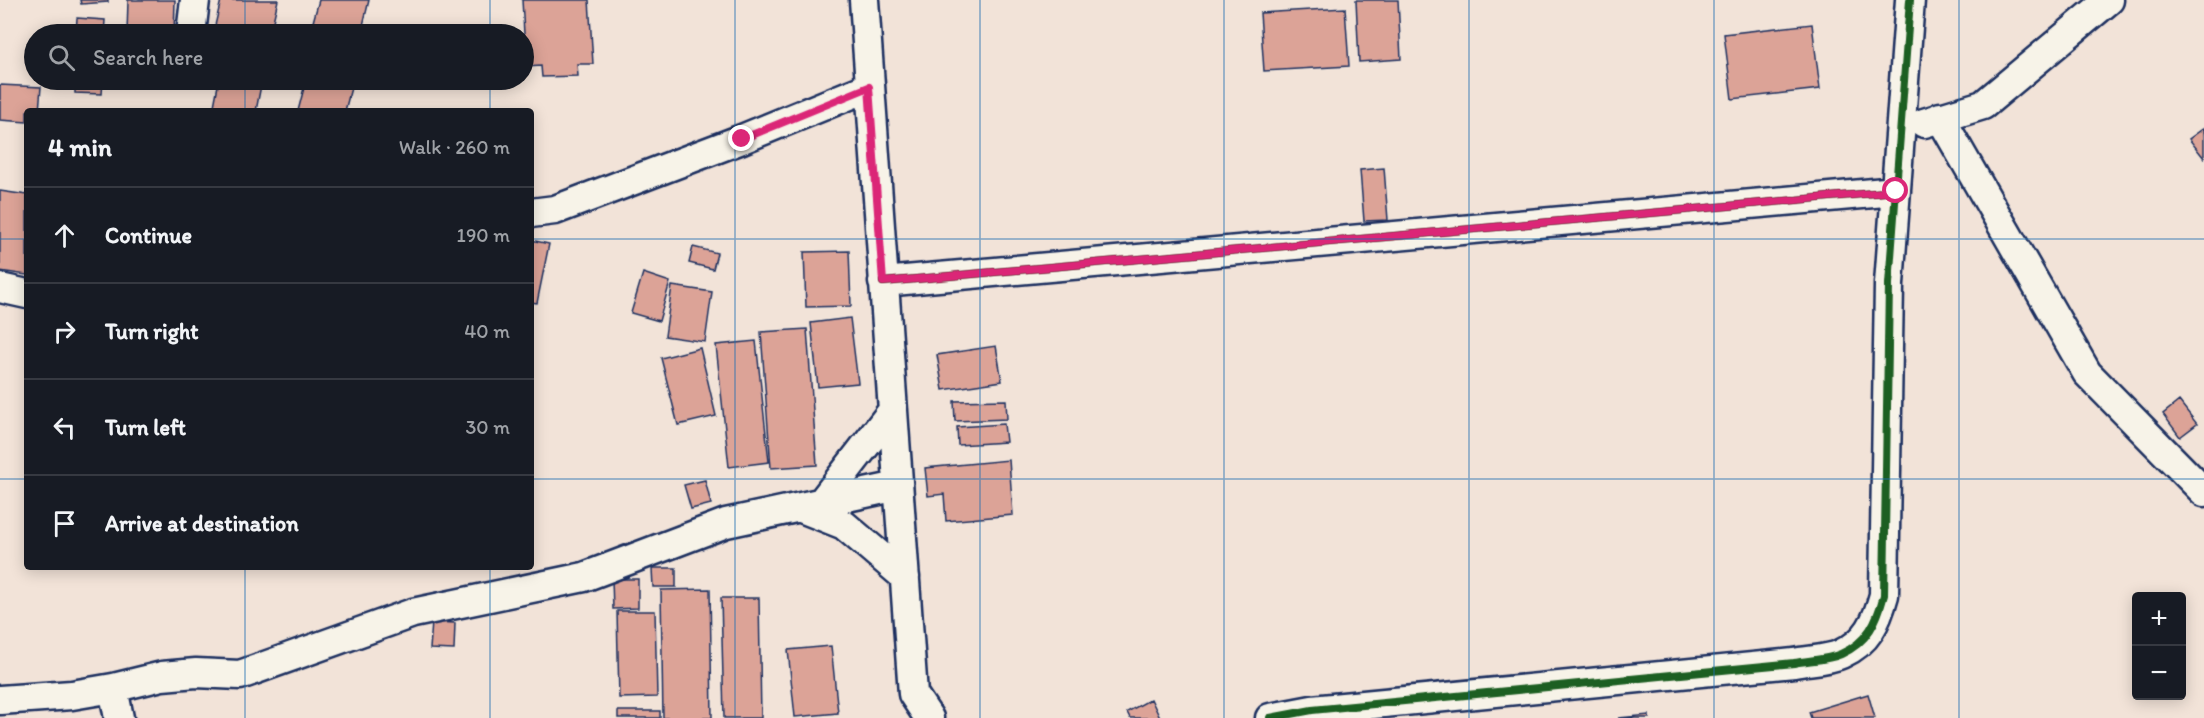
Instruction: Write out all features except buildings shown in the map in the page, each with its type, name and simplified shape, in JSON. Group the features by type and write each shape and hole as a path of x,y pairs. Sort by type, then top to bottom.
{"street":[{"path":"192,24 195,0"},
{"path":"864,0 913,694 929,718"},
{"path":"1270,718 1312,710 1794,663 1840,655 1862,640 1878,619 1884,595 1889,284 1910,0"},
{"path":"1900,130 1983,105 2109,0"},
{"path":"534,213 555,210 742,139 869,87"},
{"path":"1940,117 2087,373 2204,492"},
{"path":"883,282 1896,191"},
{"path":"0,288 24,293"},
{"path":"811,506 892,410"},
{"path":"0,700 72,695 162,676 240,675 413,613 584,577 726,523 898,486"},
{"path":"811,506 844,525 904,577"},
{"path":"113,688 119,718"}],"cycle path":[{"path":"1270,718 1312,710 1824,659 1850,649 1865,637 1878,614 1884,595 1889,284 1910,0"},
{"path":"883,282 1896,191"}],"route":[{"path":"742,139 869,87 883,282 1896,191"}]}
